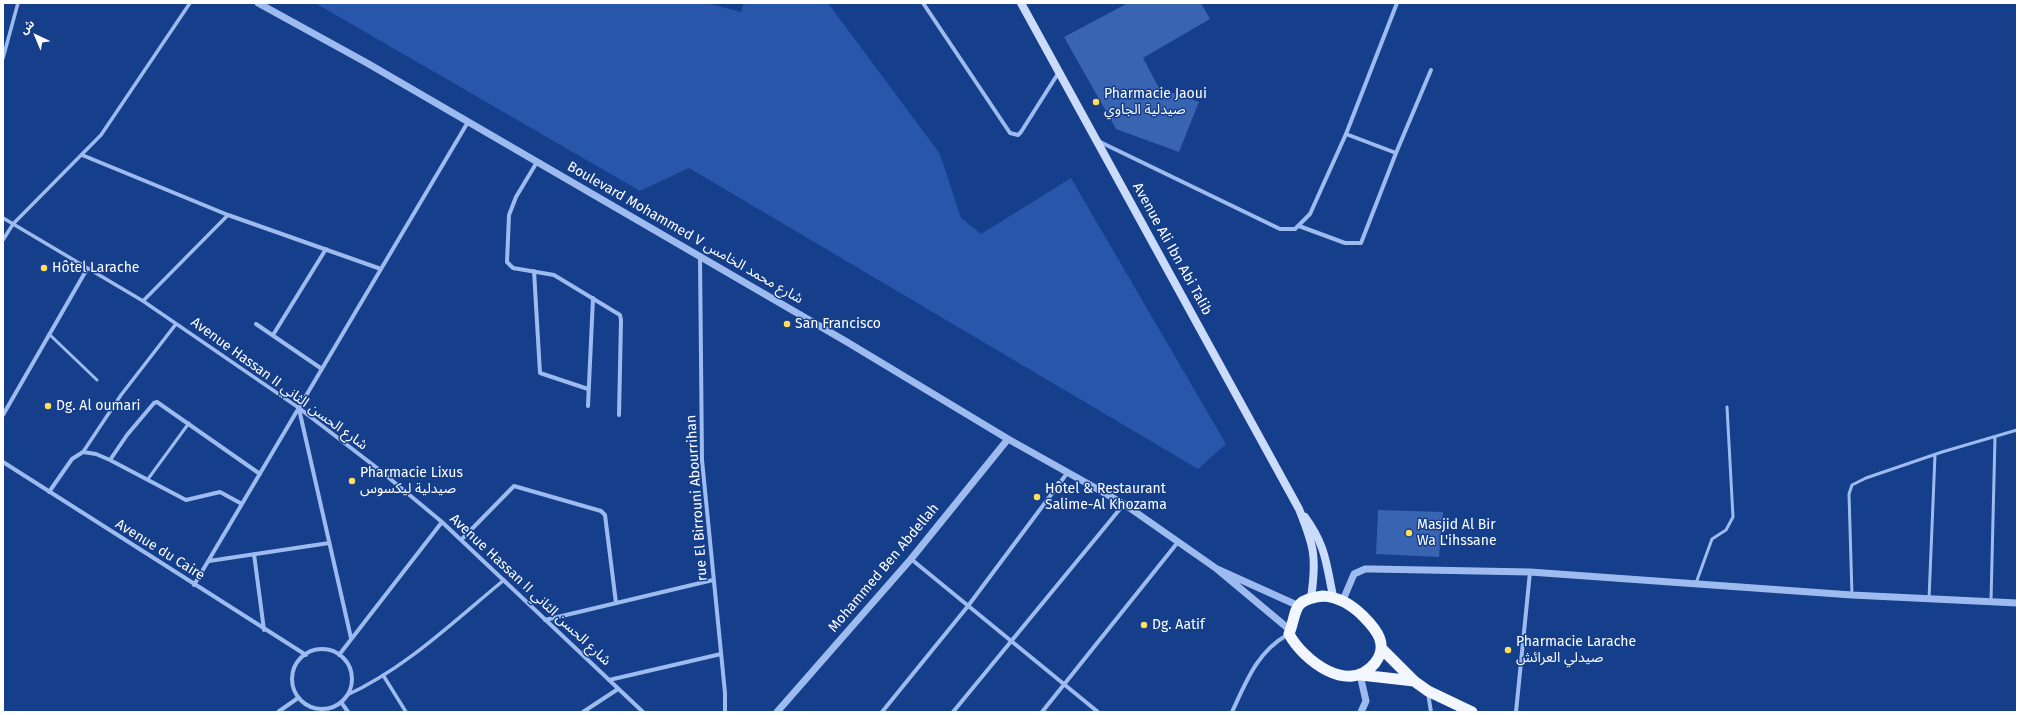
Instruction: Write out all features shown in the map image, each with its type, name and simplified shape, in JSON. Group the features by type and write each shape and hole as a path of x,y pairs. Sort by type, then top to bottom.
{"highway":[{"path":"1414,682 1360,675 1346,676 1333,674 1320,667 1301,652 1289,632 1293,613 1299,606 1311,598 1338,598 1356,609 1369,622 1379,636 1382,649 1414,682 1428,691 1472,712"},
{"path":"1360,675 1369,671 1378,660 1382,649"}],"main road":[{"name":"Avenue Ali Ibn Abi Talib","path":"1021,3 1299,509"},
{"path":"1299,509 1309,534 1315,560 1311,598"},
{"path":"1299,509 1318,534 1324,548 1338,598"}],"street":[{"path":"3,58 18,3"},
{"path":"3,240 13,224 101,135 190,3"},
{"name":"Boulevard Mohammed V شارع محمد الخامس","path":"258,3 538,162 847,342 1008,439 1124,504 1216,569 1289,632"},
{"path":"923,3 1010,133 1018,135 1021,132 1059,72"},
{"path":"1098,141 1280,229 1295,229 1310,214 1346,134 1397,3"},
{"path":"1299,226 1345,243 1361,243 1396,153 1431,70"},
{"path":"194,586 468,122"},
{"path":"1346,134 1396,153"},
{"path":"82,155 228,214 381,269"},
{"path":"538,162 516,197 509,215 507,262 514,268 554,275 620,315 622,320 619,414"},
{"path":"143,301 228,214"},
{"name":"Avenue Hassan II شارع الحسن الثاني","path":"3,218 143,301 299,408 442,522 642,712"},
{"path":"273,335 326,249"},
{"name":"rue El Birrouni Abourrihan","path":"700,257 702,460 721,654 725,712"},
{"path":"3,415 87,269"},
{"path":"534,272 540,373 588,389"},
{"path":"588,406 593,298"},
{"path":"49,492 72,459 82,452 121,395 176,324"},
{"path":"256,324 322,369"},
{"path":"110,460 127,435 154,403 157,402 260,474"},
{"path":"299,408 351,638"},
{"name":"Mohammed Ben Abdellah","path":"777,712 911,560 1008,439"},
{"path":"82,452 96,454 110,460 186,500 220,492 242,504"},
{"name":"Avenue du Caire","path":"3,462 194,586 306,655"},
{"path":"882,712 968,606 1068,472"},
{"path":"461,540 514,486 601,510 605,515 616,603"},
{"path":"953,712 1010,640 1124,504"},
{"path":"339,655 442,522"},
{"path":"1042,712 1178,542"},
{"path":"209,561 329,543"},
{"path":"254,554 264,630"},
{"path":"911,560 1098,712"},
{"name":"Boulevard Mohammed V شارع محمد الخامس","path":"1216,569 1299,606"},
{"path":"1338,598 1354,574 1365,569 1530,572 1968,602 1991,601 2017,603"},
{"path":"1516,712 1530,572"},
{"path":"347,695 352,678 350,668 339,655 322,649 306,655 299,660 292,676 292,684 298,698 307,705 325,709 341,702 347,695 366,686 403,662 504,580"},
{"path":"545,620 713,580"},
{"path":"1232,712 1254,666 1274,642 1289,632"},
{"path":"610,680 721,654"},
{"path":"383,675 406,712"},
{"path":"1360,675 1366,701 1361,712"},
{"path":"583,712 618,689"},
{"path":"1428,691 1431,712"},
{"path":"278,712 298,698"},
{"path":"341,702 348,712"}],"lane":[{"path":"49,334 97,380"},
{"path":"1696,583 1712,539 1726,530 1733,517 1734,502 1727,407"},
{"path":"148,479 189,424"},
{"path":"1852,594 1849,494 1852,485 1866,478 1935,455 2017,430"},
{"path":"1991,601 1995,437"},
{"path":"1929,599 1935,455"}],"shaded area":[{"path":"315,3 706,3 741,12 744,3 828,3 940,154 961,218 981,234 1071,178 1226,444 1198,469 689,168 640,191"}],"building":[{"path":"1128,3 1201,3 1210,19 1143,58 1159,88 1199,102 1179,152 1116,129 1064,37"},
{"name":"Masjid Al Bir Wa L'ihssane","path":"1378,510 1443,512 1439,557 1376,554"}],"place":[{"name":"Pharmacie Jaoui صيدلية الجاوي","path":"1096,102"},
{"name":"Hôtel Larache","path":"44,268"},
{"name":"San Francisco","path":"787,324"},
{"name":"Dg. Al oumari","path":"48,406"},
{"name":"Pharmacie Lixus صيدلية ليكسوس","path":"352,481"},
{"name":"Hôtel & Restaurant Salime-Al Khozama","path":"1037,497"},
{"name":"Masjid Al Bir Wa L'ihssane","path":"1409,533"},
{"name":"Dg. Aatif","path":"1144,625"},
{"name":"Pharmacie Larache صيدلي العرائش","path":"1508,650"}]}
